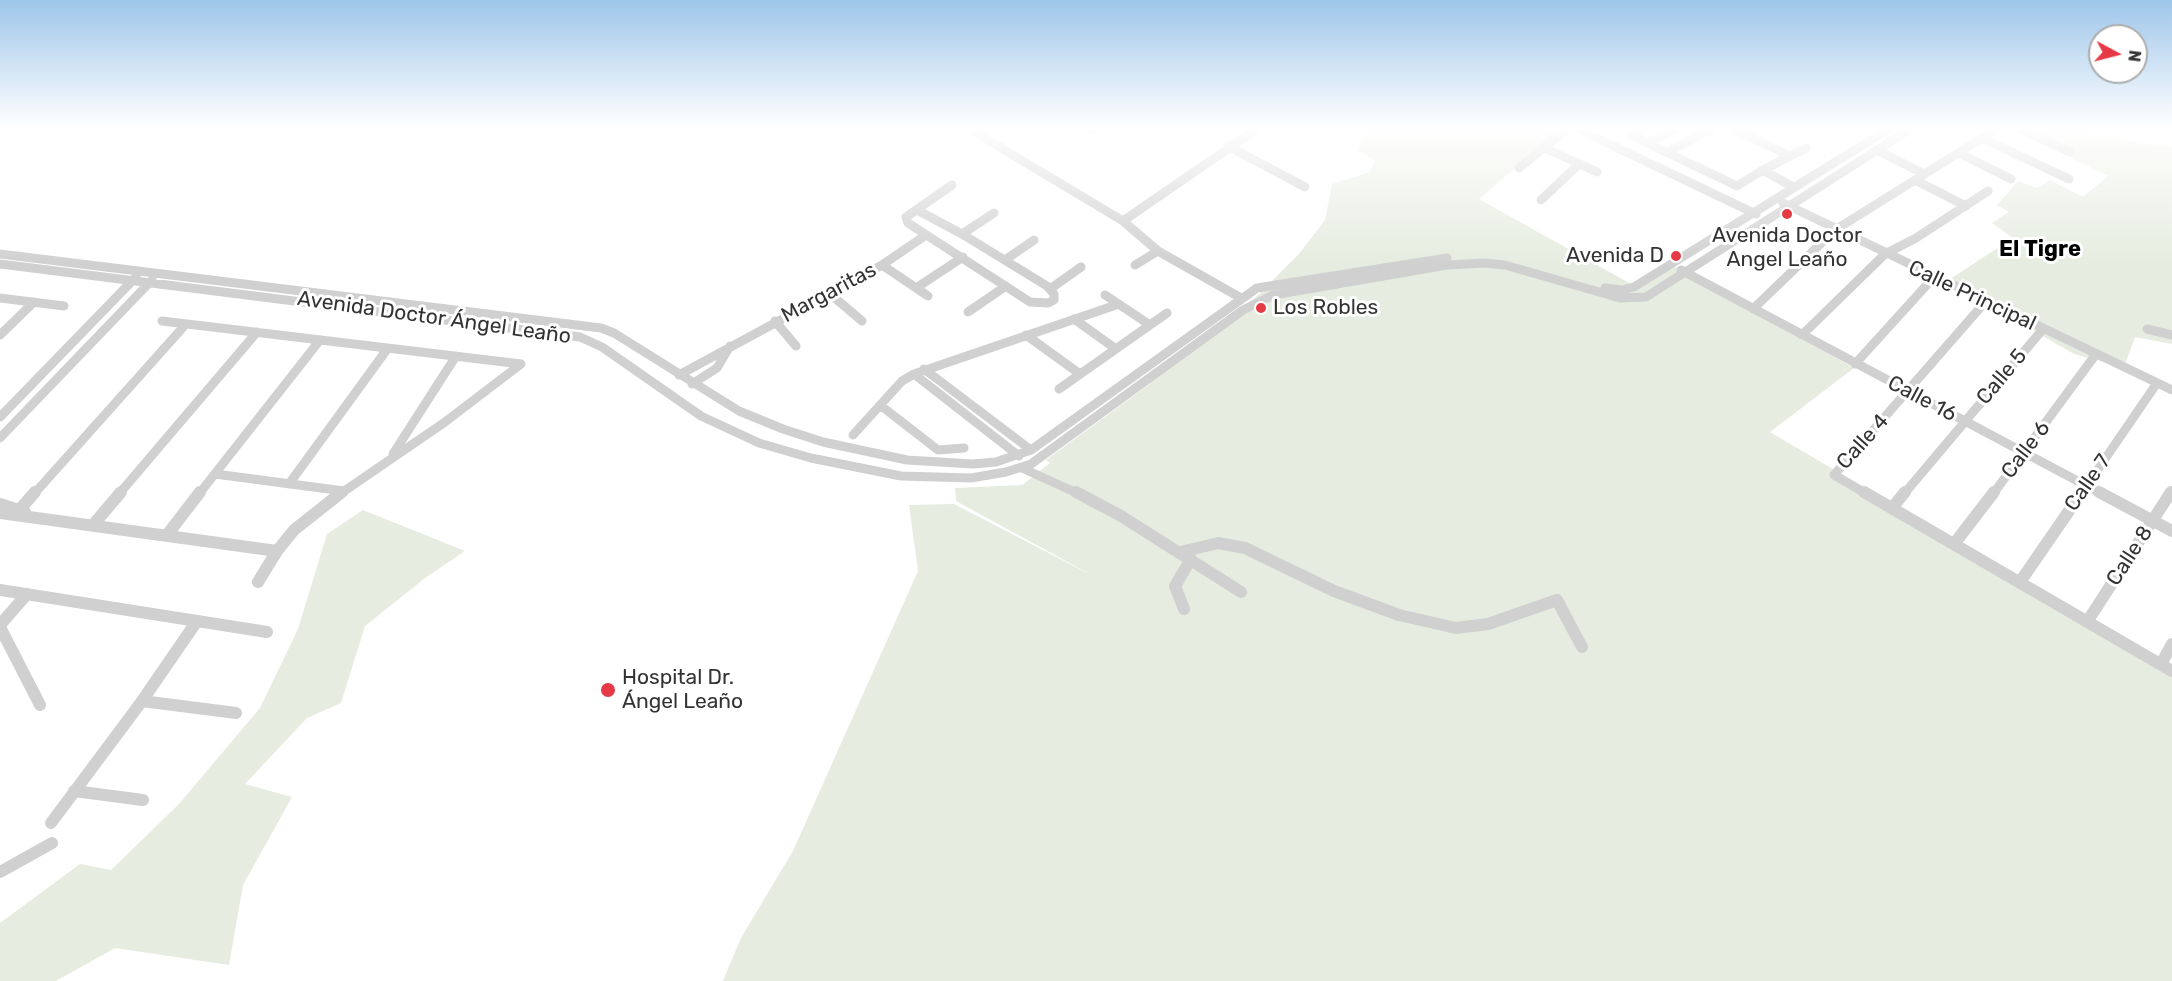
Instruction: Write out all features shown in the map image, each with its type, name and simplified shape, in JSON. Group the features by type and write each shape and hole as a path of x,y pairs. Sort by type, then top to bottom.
{"street":[{"path":"1044,174 1123,221 1158,251 1241,298"},
{"path":"1123,221 1189,174"},
{"path":"1280,174 1305,187"},
{"path":"1541,200 1569,174"},
{"path":"1672,174 1767,220"},
{"path":"1712,174 1737,186 1757,174"},
{"path":"1770,174 1793,187"},
{"name":"Avenida Doctor Ángel Leaño","path":"0,264 136,276 158,274 601,328 614,333 692,384 739,411 783,429 823,442 875,454 908,460 973,464 996,462 1031,450 1241,298 1266,286 1466,256 1508,259 1616,290 1631,288 1672,265 1814,174"},
{"name":"Avenida Doctor Ángel Leaño","path":"0,254 136,276 150,282 580,338 602,347 710,421 759,443 811,458 901,476 971,478 1022,468 1040,458 1243,310 1273,295 1447,265 1485,263 1505,265 1620,298 1637,299 1658,289 1840,174"},
{"path":"1753,309 1835,230 1924,174"},
{"path":"2001,174 2011,179"},
{"path":"2058,174 2069,179"},
{"path":"1915,180 1966,207"},
{"path":"917,210 962,234 1050,289 1054,294 1054,300 1037,304 908,224 906,217 952,185"},
{"path":"1802,335 1885,254 1916,238 1988,191"},
{"name":"Calle Principal","path":"1774,198 1835,230 2172,390"},
{"path":"962,234 994,213"},
{"name":"Margaritas","path":"679,375 882,265 926,235"},
{"path":"1005,260 1034,240"},
{"path":"1135,264 1158,251"},
{"path":"916,288 963,257"},
{"path":"32,268 42,259"},
{"path":"882,265 928,296"},
{"name":"Calle 16","path":"1672,265 2172,531"},
{"path":"1050,289 1081,267"},
{"path":"0,438 158,274"},
{"path":"0,417 136,276"},
{"path":"1855,364 1934,277"},
{"path":"1644,281 1653,281 1658,284 1658,289"},
{"path":"968,312 1006,286"},
{"path":"829,293 862,321"},
{"path":"1105,295 1150,325"},
{"path":"0,298 64,306"},
{"name":"Calle 4","path":"1892,508 1834,475 1986,301"},
{"path":"0,335 34,302"},
{"path":"853,435 902,381 924,369 1119,304"},
{"path":"1059,389 1167,313"},
{"path":"1074,319 1116,349"},
{"path":"162,321 521,364 445,422 344,491 294,530 277,551 258,582"},
{"path":"775,321 796,346"},
{"path":"21,513 186,324"},
{"path":"2146,328 2172,334"},
{"name":"Calle 5","path":"1892,508 2043,329"},
{"path":"93,525 256,332"},
{"path":"1026,335 1080,374"},
{"path":"166,535 320,340"},
{"name":"Margaritas","path":"692,384 717,368 730,346"},
{"path":"289,484 388,348"},
{"name":"Calle 6","path":"1954,544 2096,354"},
{"path":"389,460 456,356"},
{"path":"924,369 1031,450"},
{"path":"914,374 1018,456"},
{"name":"Calle 7","path":"2020,582 2157,383"},
{"path":"880,405 938,450 944,452 964,448"},
{"path":"992,435 1002,429"},
{"path":"1022,468 1092,500 1186,555 1241,592"},
{"path":"215,474 344,491"},
{"name":"Calle 8","path":"2087,622 2172,491"},
{"path":"0,504 21,513"},
{"path":"1892,508 2172,671"},
{"path":"0,513 21,513 277,551"},
{"path":"1184,609 1175,586 1186,555 1218,543 1245,548 1334,591 1399,615 1456,628 1488,624 1557,600 1582,647"},
{"path":"0,590 267,632"},
{"path":"27,594 0,626 40,705"},
{"path":"51,823 142,701 197,621"},
{"path":"2160,664 2172,644"},
{"path":"142,701 236,713"},
{"path":"74,791 143,800"},
{"path":"0,873 52,843"}],"shaded area":[{"path":"1364,174 1508,174 1479,199 1631,284 1670,264 1854,368 1770,432 2172,669 2172,981 723,981 741,938 793,851 918,571 909,505 954,504 1097,578 956,501 955,488 1022,485 1050,463 1046,460 1147,386 1247,306 1299,254 1325,220 1332,184"},
{"path":"2104,174 2172,174 2172,344 2135,337 2124,367 2074,354 1986,303 1944,283 2013,238 1992,223 2009,212 1997,205 2018,181 2037,188 2050,180 2083,197 2108,176"},
{"path":"363,510 465,551 425,578 365,626 341,703 307,718 245,784 292,797 243,885 229,965 115,948 56,981 0,981 0,923 80,864 111,870 179,804 260,708 298,629 327,534"}],"place":[{"name":"Avenida Doctor Angel Leaño","path":"1787,214"},
{"name":"Avenida D","path":"1676,256"},
{"name":"Los Robles","path":"1261,308"},
{"name":"Hospital Dr. Ángel Leaño","path":"608,690"}],"district":[{"name":"El Tigre","path":"2040,250"}]}
